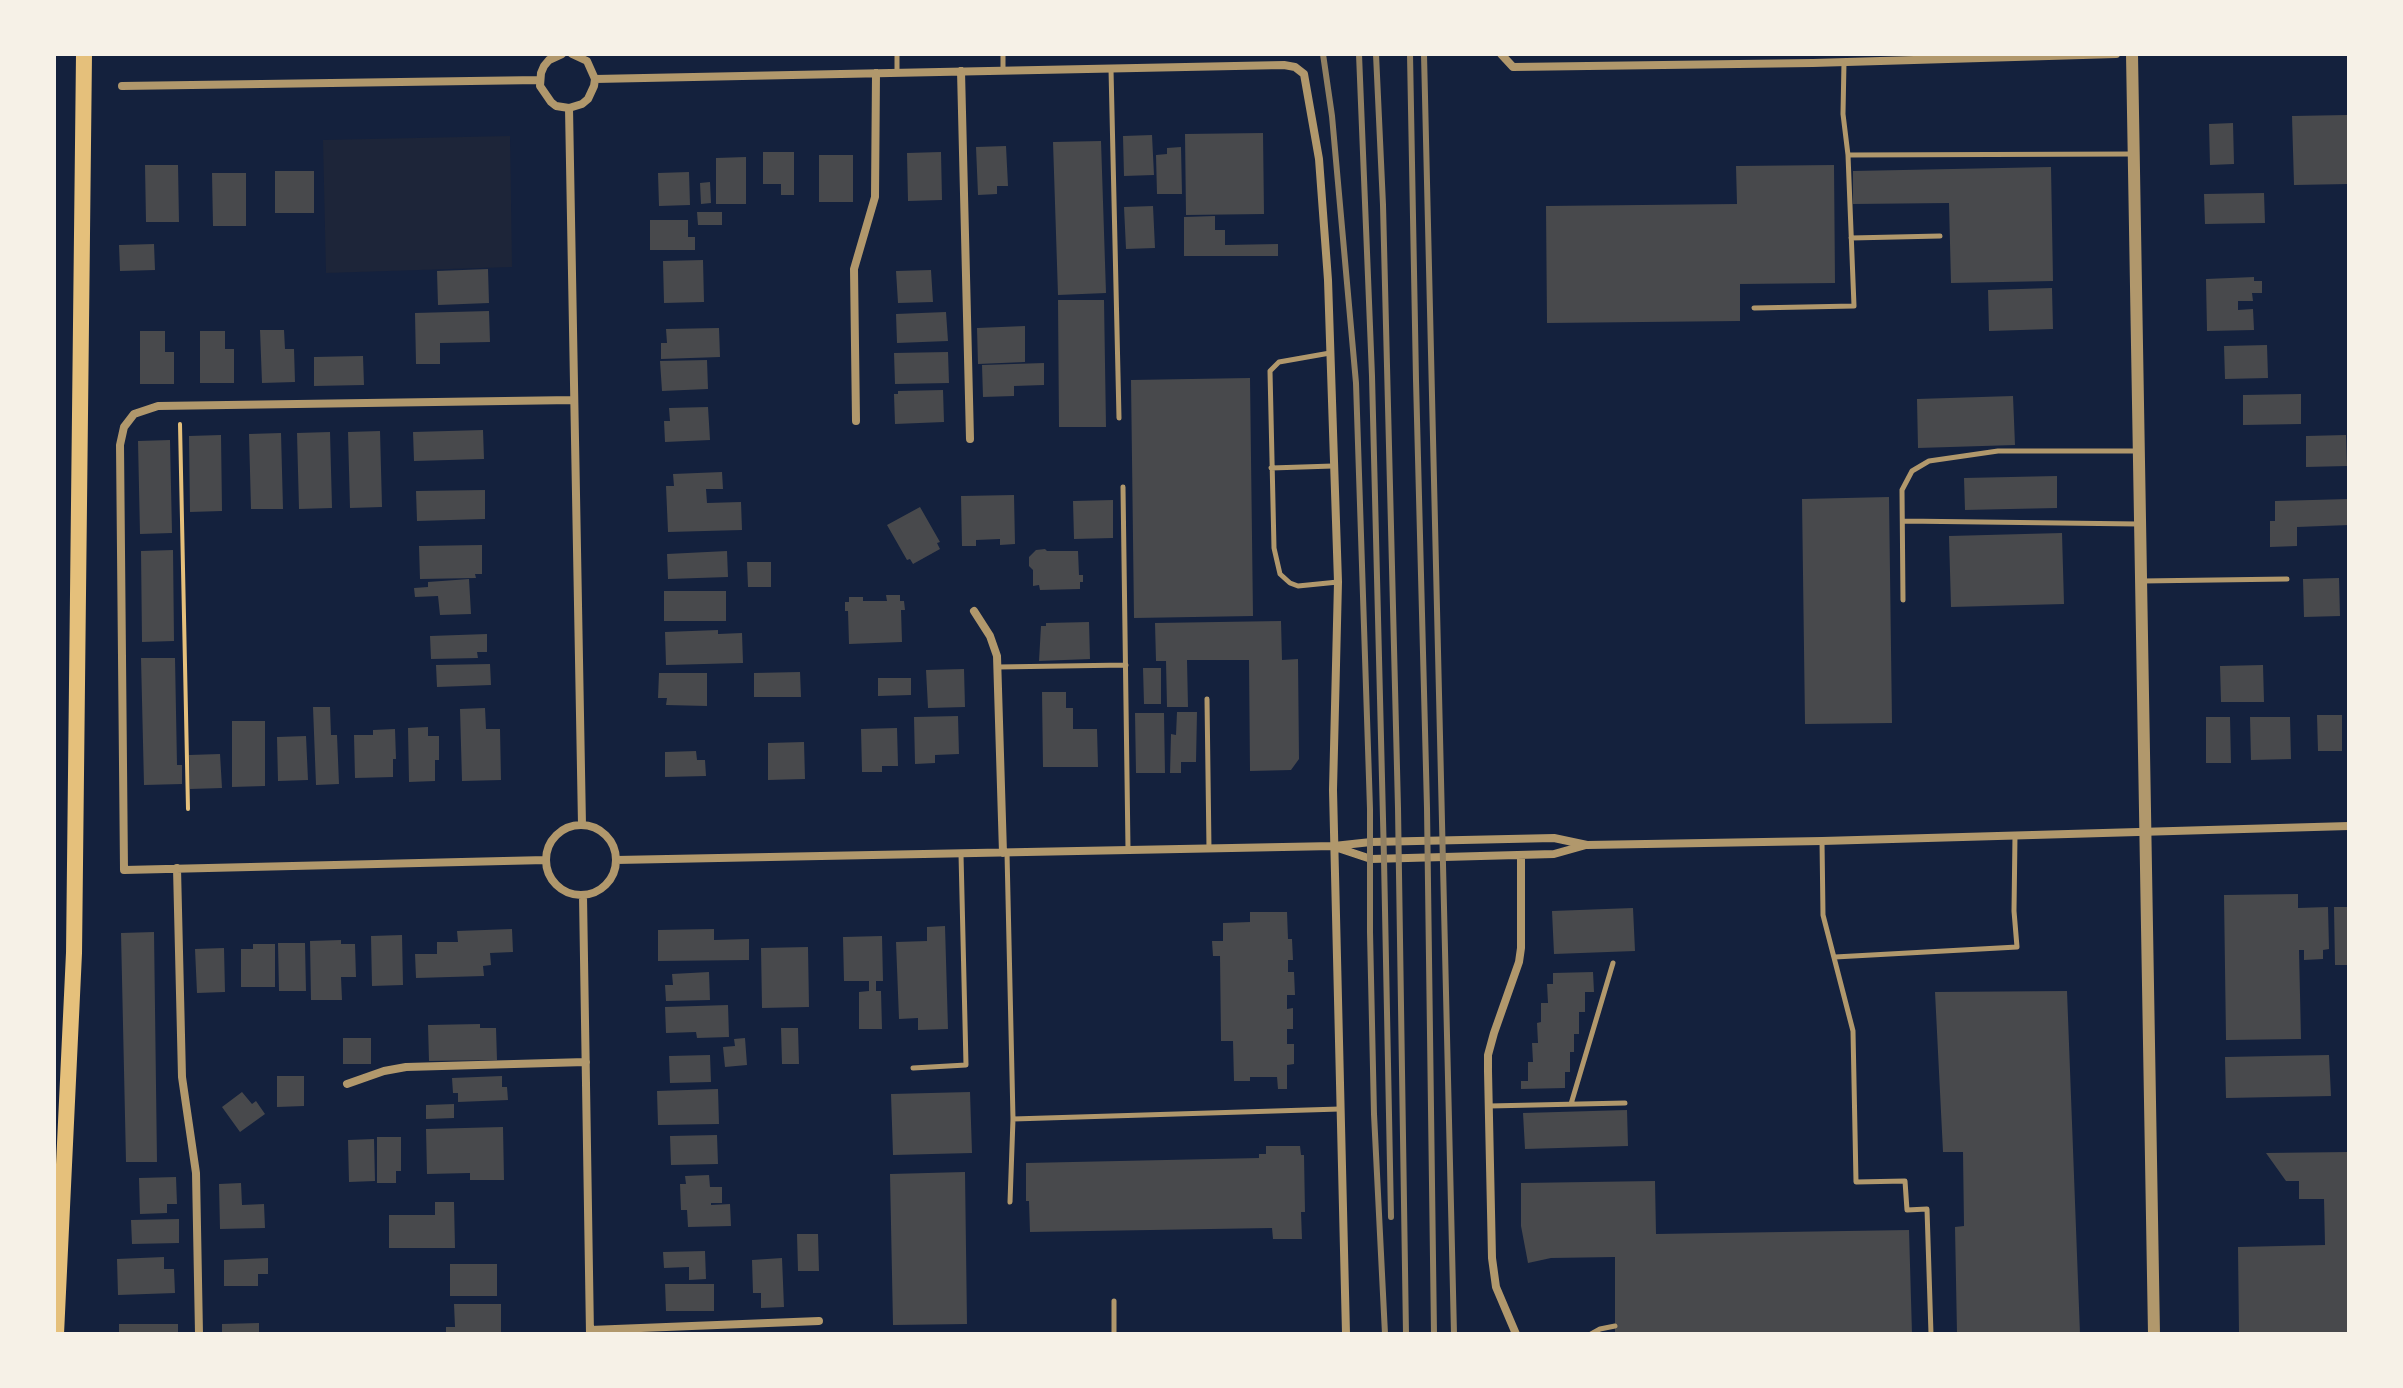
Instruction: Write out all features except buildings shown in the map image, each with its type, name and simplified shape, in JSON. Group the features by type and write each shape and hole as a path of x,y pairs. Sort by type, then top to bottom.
{"highway":[{"path":"56,1334 74,953 84,54"}],"street":[{"path":"562,54 549,60 540,80 542,92 551,102 569,108 588,99 595,79 587,61 572,54"},
{"path":"1501,54 1513,67 1813,58 1844,62 2116,54"},
{"path":"2132,54 2154,1334"},
{"path":"595,79 1284,65 1295,67 1304,74 1324,206 1338,582 1333,790 1346,1334"},
{"path":"961,71 970,439"},
{"path":"856,421 854,269 875,197 876,73"},
{"path":"122,86 540,80"},
{"path":"569,108 582,825"},
{"path":"546,860 124,870 120,445 124,427 134,414 158,406 574,400"},
{"path":"974,611 994,645 998,667 1005,853"},
{"path":"582,825 591,826 606,836 615,851 616,860 607,885 600,891 583,896 573,895 557,886 547,870 546,860 547,851 557,835 582,825"},
{"path":"616,860 1209,849 1554,838 1587,845 1822,841 2349,826"},
{"path":"1334,846 1371,859 1554,854 1587,845"},
{"path":"1516,1334 1496,1287 1492,1258 1488,1055 1519,962 1521,855"},
{"path":"177,868 182,1077 184,1107 195,1158 199,1334"},
{"path":"583,896 590,1332 819,1321"},
{"path":"347,1084 406,1067 586,1062"}],"lane":[{"path":"897,54 897,73"},
{"path":"1003,54 1003,71"},
{"path":"1754,308 1854,306 1848,155 1843,114 1844,62"},
{"path":"1111,68 1119,418"},
{"path":"1848,155 2134,154"},
{"path":"1851,238 1940,236"},
{"path":"1330,353 1279,362 1270,371 1271,468 1274,548 1280,574 1298,586 1338,582"},
{"path":"1903,600 1902,490 1912,471 1929,461 1998,451 2139,451"},
{"path":"1271,468 1334,466"},
{"path":"1123,487 1128,850"},
{"path":"1903,521 2140,524"},
{"path":"2141,581 2287,579"},
{"path":"998,667 1126,665"},
{"path":"1207,699 1209,849"},
{"path":"1835,957 2017,947 2015,836"},
{"path":"1822,841 1823,915 1853,1031 1856,1182 1905,1181 1907,1210 1927,1209 1931,1334"},
{"path":"1005,853 1013,1119 1010,1202"},
{"path":"913,1068 966,1065 961,854"},
{"path":"1571,1104 1613,963"},
{"path":"1488,1106 1625,1103"},
{"path":"1013,1119 1341,1109"},
{"path":"1114,1301 1114,1334"},
{"path":"1591,1334 1615,1326"}],"path":[{"path":"180,424 188,809"}],"shaded area":[{"path":"510,136 512,267 326,273 323,140"}],"railway":[{"path":"1323,54 1332,116 1356,383 1370,809 1374,1114 1385,1334"},
{"path":"1359,54 1372,376 1391,1217"},
{"path":"1376,54 1383,205 1398,808 1406,1334"},
{"path":"1410,54 1427,808 1434,1334"},
{"path":"1424,54 1454,1334"}]}
